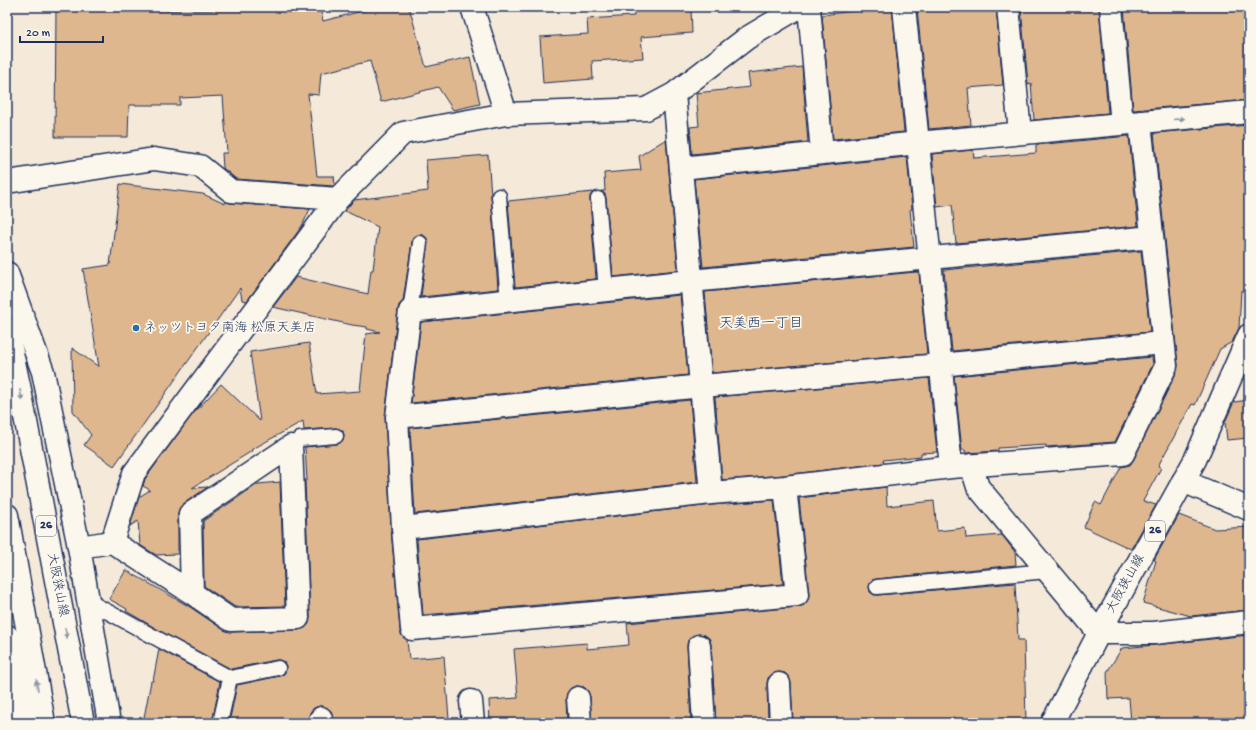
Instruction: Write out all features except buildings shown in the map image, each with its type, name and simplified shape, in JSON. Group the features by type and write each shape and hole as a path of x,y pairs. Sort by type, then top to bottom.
{"street":[{"path":"472,7 506,114"},
{"path":"112,542 134,473 338,199 403,133 506,114 646,109 674,94 748,38 799,7"},
{"path":"809,7 822,153"},
{"path":"904,7 940,365 961,466 1099,633 1154,633 1249,622"},
{"path":"1008,7 1020,133"},
{"path":"402,528 711,493 785,487 961,466 1123,454 1166,366 1162,343 1152,237 1111,7"},
{"path":"674,94 711,493"},
{"path":"681,168 918,143 1249,112"},
{"path":"7,182 154,159 200,166 230,191 338,199"},
{"path":"785,487 797,595 412,629 402,528 397,417 410,311 691,281 1152,237"},
{"path":"7,273 43,372 78,547 109,723"},
{"name":"大阪狭山線","path":"7,329 20,390 82,723"},
{"name":"大阪狭山線","path":"1052,723 1099,633 1195,460 1249,335"},
{"path":"397,417 702,386 940,365 1162,343"},
{"path":"78,547 112,542 192,593 231,620 298,618 290,446"},
{"path":"192,593 190,514 290,446"},
{"path":"1183,481 1249,508"},
{"path":"7,515 44,723"},
{"path":"7,636 24,723"},
{"path":"699,646 704,723"},
{"path":"779,684 781,723"},
{"path":"578,698 580,723"},
{"path":"471,701 473,723"}],"lane":[{"path":"499,196 508,301"},
{"path":"598,199 606,290"},
{"path":"410,311 420,243"},
{"path":"290,446 300,439 336,436"},
{"path":"877,587 1047,571"},
{"path":"88,601 230,678 278,668"},
{"path":"220,723 230,678"}],"place":[{"name":"ネッツトヨタ南海 松原天美店","path":"136,328"}],"district":[{"name":"天美西一丁目","path":"761,324"}]}
